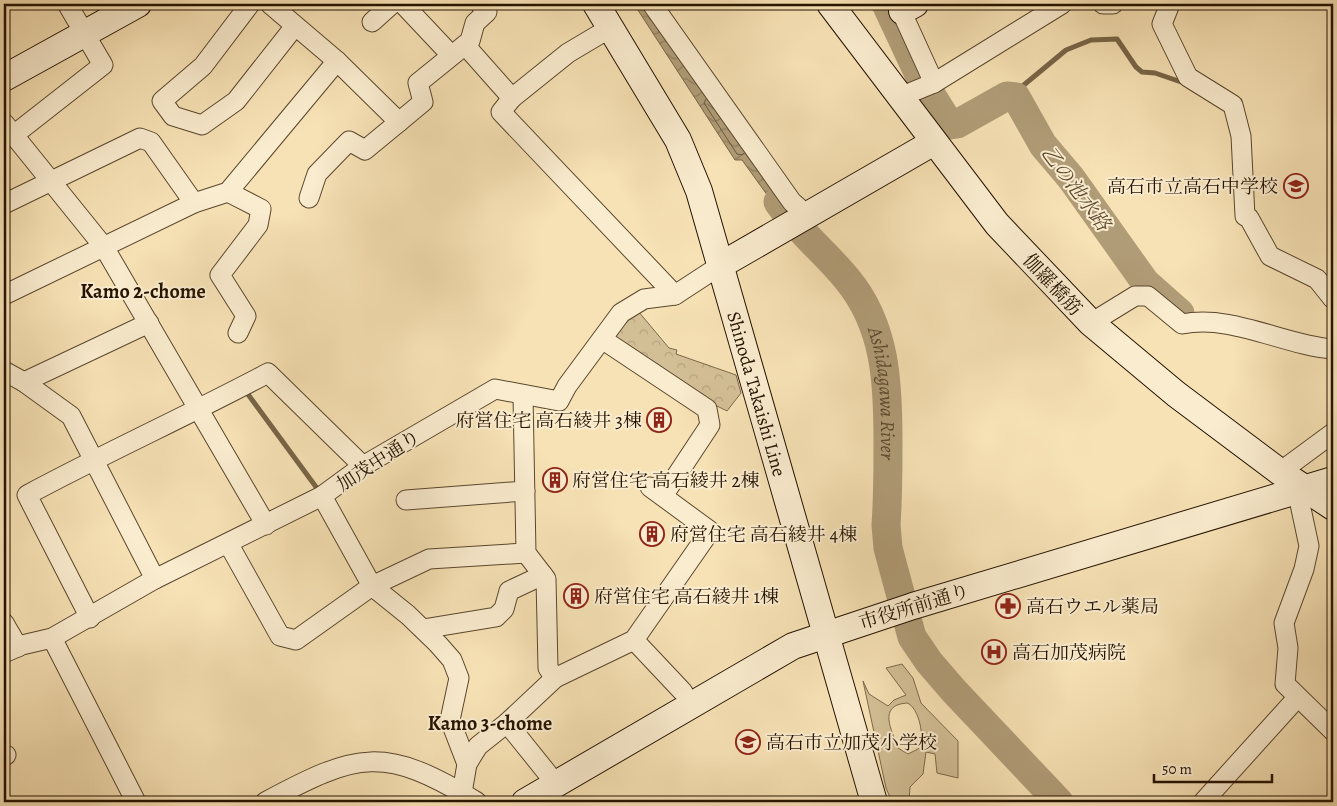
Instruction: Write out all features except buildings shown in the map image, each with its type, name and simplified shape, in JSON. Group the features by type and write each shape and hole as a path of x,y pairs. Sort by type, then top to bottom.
{"street":[{"path":"71,4 69,7 102,65 9,129 104,247 266,525"},
{"path":"4,78 138,4"},
{"path":"250,4 202,66 162,101 173,116 202,125 236,101 295,26"},
{"path":"270,4 337,61 399,122"},
{"path":"372,22 392,4"},
{"path":"404,4 512,98"},
{"path":"309,198 317,174 349,141 365,150 423,102 418,82 470,41 475,23 487,12 480,4"},
{"path":"652,4 792,202 800,221"},
{"name":"伽羅橋筋","path":"830,4 922,88 934,142 997,224 1091,324 1176,394 1280,472 1308,488 1333,506"},
{"path":"905,6 922,88 1062,4"},
{"path":"1103,4 1113,4"},
{"path":"1170,4 1162,24 1188,77 1233,105 1242,136 1245,216 1250,218 1270,256 1317,279 1333,299"},
{"path":"606,12 568,53 512,98 501,112 675,295"},
{"name":"Shinoda Takaishi Line","path":"606,12 678,140 699,190 828,634 874,802"},
{"path":"4,295 194,203 228,192 337,61"},
{"path":"4,204 53,182 140,138 151,142 194,203"},
{"path":"721,265 934,142"},
{"path":"228,192 261,209 258,225 220,276 246,316 238,333"},
{"name":"加茂中通り","path":"11,650 52,638 90,618 155,579 322,496 363,466 495,389 523,396 560,401 567,386 621,313 644,299 675,295 721,265"},
{"path":"1091,324 1135,296 1148,296 1182,324 1196,321 1218,324 1333,349"},
{"path":"24,382 149,323"},
{"path":"467,764 478,746 508,723 555,678 634,640 710,531 657,492 710,425 707,409 602,339"},
{"path":"4,371 24,382 71,416 155,579"},
{"path":"90,618 28,495 94,459 199,409 268,373 363,466"},
{"path":"523,396 526,553 546,579 548,668 555,678"},
{"path":"1280,472 1333,433"},
{"name":"市役所前通り","path":"525,802 793,646 904,609 1333,480"},
{"path":"1308,488 1300,504 1309,546 1304,569 1284,624 1288,648 1285,684 1297,698 1333,731"},
{"path":"406,500 525,490"},
{"path":"322,496 372,586 423,629 452,660 459,678 450,720 467,764 470,798"},
{"path":"228,543 280,636 296,640 372,586 429,559 526,553"},
{"path":"423,629 496,616 504,609 509,591 543,575"},
{"path":"4,623 11,650"},
{"path":"52,638 136,802"},
{"path":"634,640 683,692"},
{"path":"1204,802 1297,698"},
{"path":"508,723 548,774"},
{"path":"265,802 315,776 340,766 368,761 400,763 433,776 470,798"}],"green space":[{"path":"638,311 669,348 677,350 676,354 736,375 741,393 727,411 705,400 617,341 614,329"},
{"path":"902,664 913,678 921,703 958,741 958,778 937,773 935,754 926,752 923,774 910,787 909,802 892,802 886,788 863,681 869,694 888,706 894,700 906,695 886,668","holes":["907,703 918,717 921,739 918,749 908,754 898,748 890,727 889,714 892,708 898,705"]}],"water":[{"path":"634,4 643,4 797,214 786,221 742,160 735,160"}],"waterway":[{"name":"乙の池水路","path":"886,4 920,77 950,125 957,124 1007,96 1016,97 1043,145 1071,178 1145,282 1180,313"},
{"path":"1016,97 1019,89 1066,50 1091,40 1117,39 1136,67 1142,72 1155,73 1187,84"},
{"name":"Ashidagawa River","path":"778,202 847,279 860,297 870,316 877,336 882,356 887,398 888,472 886,525 888,548 912,637 929,662 954,691 1059,802"},
{"path":"247,393 319,491"}],"place":[{"name":"高石市立高石中学校","path":"1296,186"},
{"name":"府営住宅 高石綾井 3棟","path":"659,420"},
{"name":"府営住宅 高石綾井 2棟","path":"555,480"},
{"name":"府営住宅 高石綾井 4棟","path":"652,534"},
{"name":"府営住宅 高石綾井 1棟","path":"576,596"},
{"name":"高石ウエル薬局","path":"1008,606"},
{"name":"高石加茂病院","path":"994,652"},
{"name":"高石市立加茂小学校","path":"748,742"}],"district":[{"name":"Kamo 2-chome","path":"143,291"},
{"name":"Kamo 3-chome","path":"490,723"}]}
